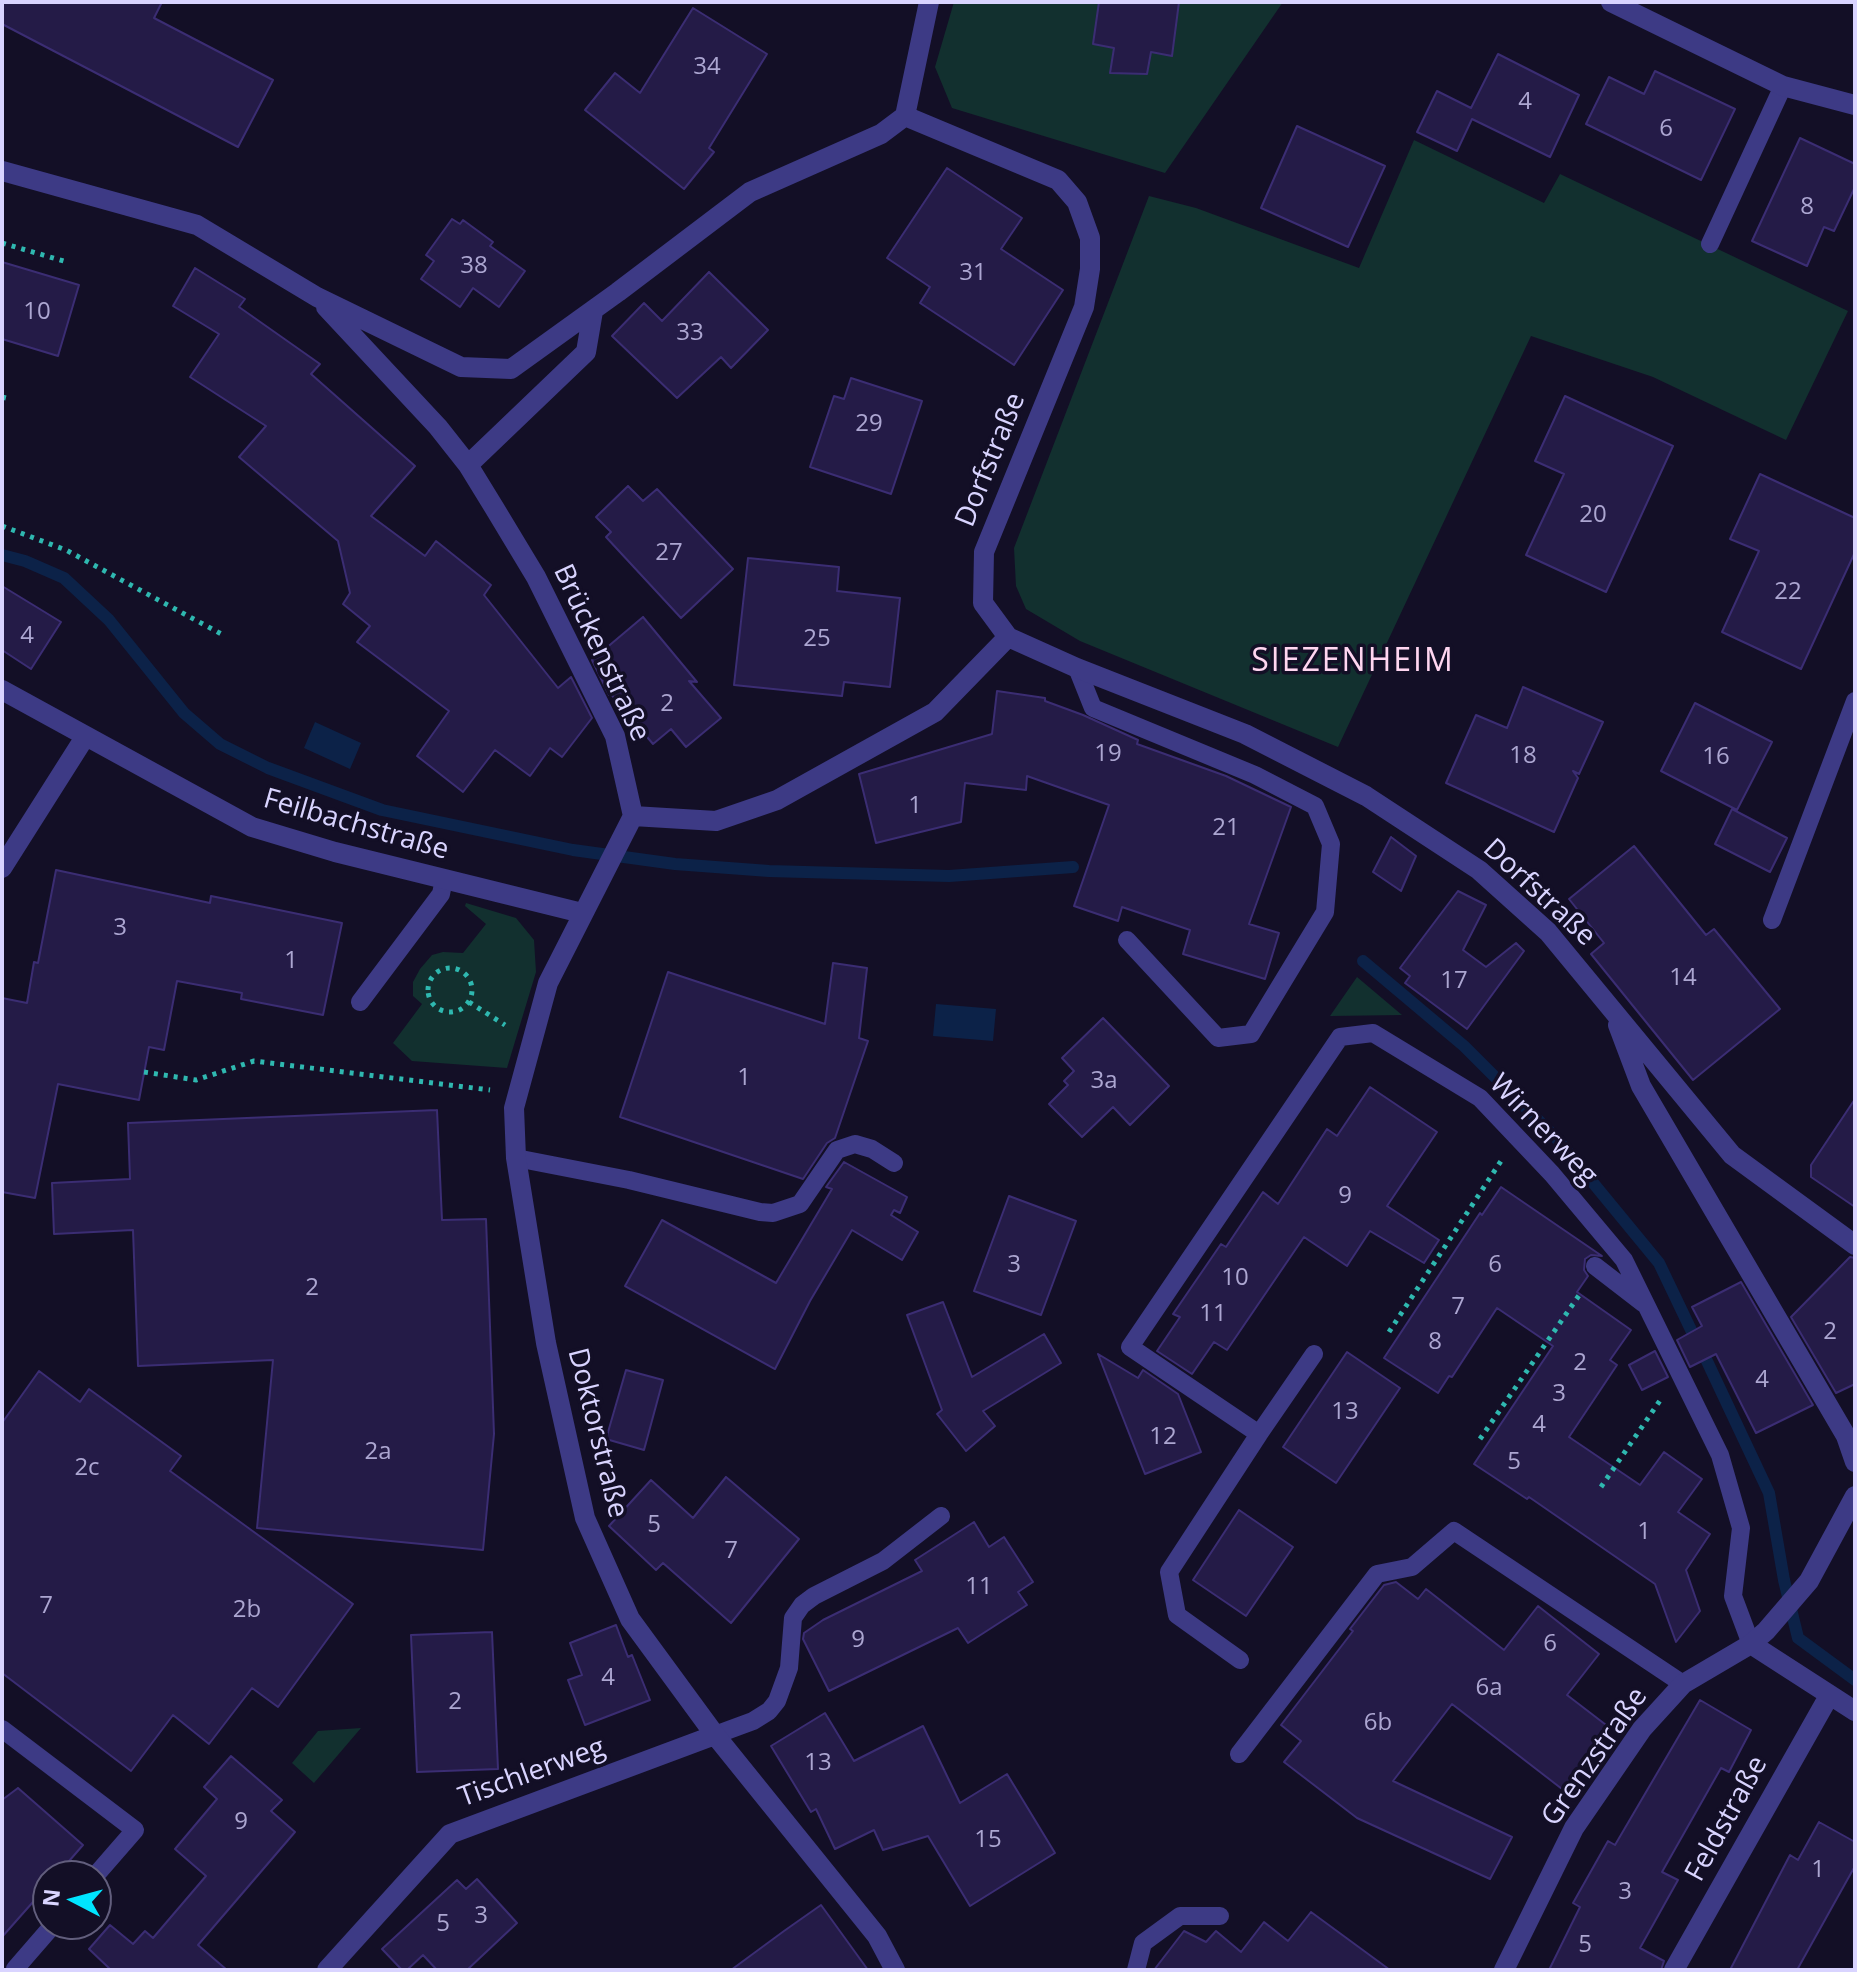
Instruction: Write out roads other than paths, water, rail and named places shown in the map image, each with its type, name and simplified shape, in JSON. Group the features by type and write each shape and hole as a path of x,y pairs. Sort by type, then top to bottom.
{"street":[{"path":"2,171 197,225 317,297 461,367 511,369 750,192 881,134 905,116 929,2"},
{"path":"1611,2 1783,86 1855,105"},
{"name":"Dorfstraße","path":"905,116 1058,180 1077,202 1090,238 1090,269 1084,307 984,552 983,603 1008,637 1077,668 1245,734 1366,796 1479,870 1548,932 1732,1155 1855,1245"},
{"name":"Brückenstraße","path":"317,297 438,427 468,465 536,577 615,736 628,826"},
{"path":"468,465 586,352 593,311"},
{"path":"628,826 716,821 777,800 935,712 1008,637"},
{"name":"Feilbachstraße","path":"2,690 271,835 582,913"},
{"path":"2,868 85,737"},
{"name":"Doktorstraße","path":"628,826 548,983 514,1108 516,1158 546,1343 585,1518 630,1619 715,1735 877,1936 895,1970"},
{"name":"Dorfstraße","path":"1610,1006 1641,1086 1846,1436 1855,1462"},
{"name":"Grenzstraße","path":"1504,1970 1574,1828 1642,1729 1683,1684 1758,1637 1809,1581 1855,1496"},
{"path":"1758,1637 1829,1696 1855,1711"},
{"name":"Feldstraße","path":"1674,1970 1829,1696"},
{"name":"Tischlerweg","path":"327,1970 450,1834 715,1735"}],"lane":[{"path":"1710,244 1783,86"},
{"path":"1077,668 1093,708 1255,775 1315,806 1331,844 1325,912 1251,1034 1218,1038 1127,940"},
{"path":"1772,920 1855,701"},
{"path":"360,1002 441,894 444,879"},
{"name":"Wirnerweg","path":"1259,1434 1130,1347 1340,1037 1373,1033 1480,1098 1552,1174 1624,1260 1720,1455 1741,1528 1733,1596 1758,1637"},
{"path":"516,1158 773,1213 800,1204 837,1150 855,1144 872,1149 894,1163"},
{"path":"1600,1270 1646,1305"},
{"path":"1240,1660 1177,1615 1169,1572 1314,1354"},
{"path":"715,1735 753,1721 769,1711 777,1701 789,1668 793,1618 802,1605 883,1561 941,1516"},
{"path":"1239,1754 1377,1574 1412,1567 1454,1531 1683,1684"},
{"path":"2,1729 135,1830 109,1860"},
{"path":"1136,1970 1143,1943 1180,1916 1220,1916"},
{"path":"15,1969 40,1940"}],"water":[{"path":"315,722 361,743 350,769 304,748"},
{"path":"936,1004 996,1009 993,1041 933,1036"}],"waterway":[{"path":"2,555 64,578 109,620 184,713 220,744 268,768 382,810 573,850 675,864 769,871 949,876 1073,867"},
{"path":"1363,961 1464,1046 1557,1139 1659,1263 1692,1332"},
{"path":"1706,1359 1769,1493 1798,1638 1855,1680"}],"district":[{"name":"SIEZENHEIM","path":"1353,662"}]}
